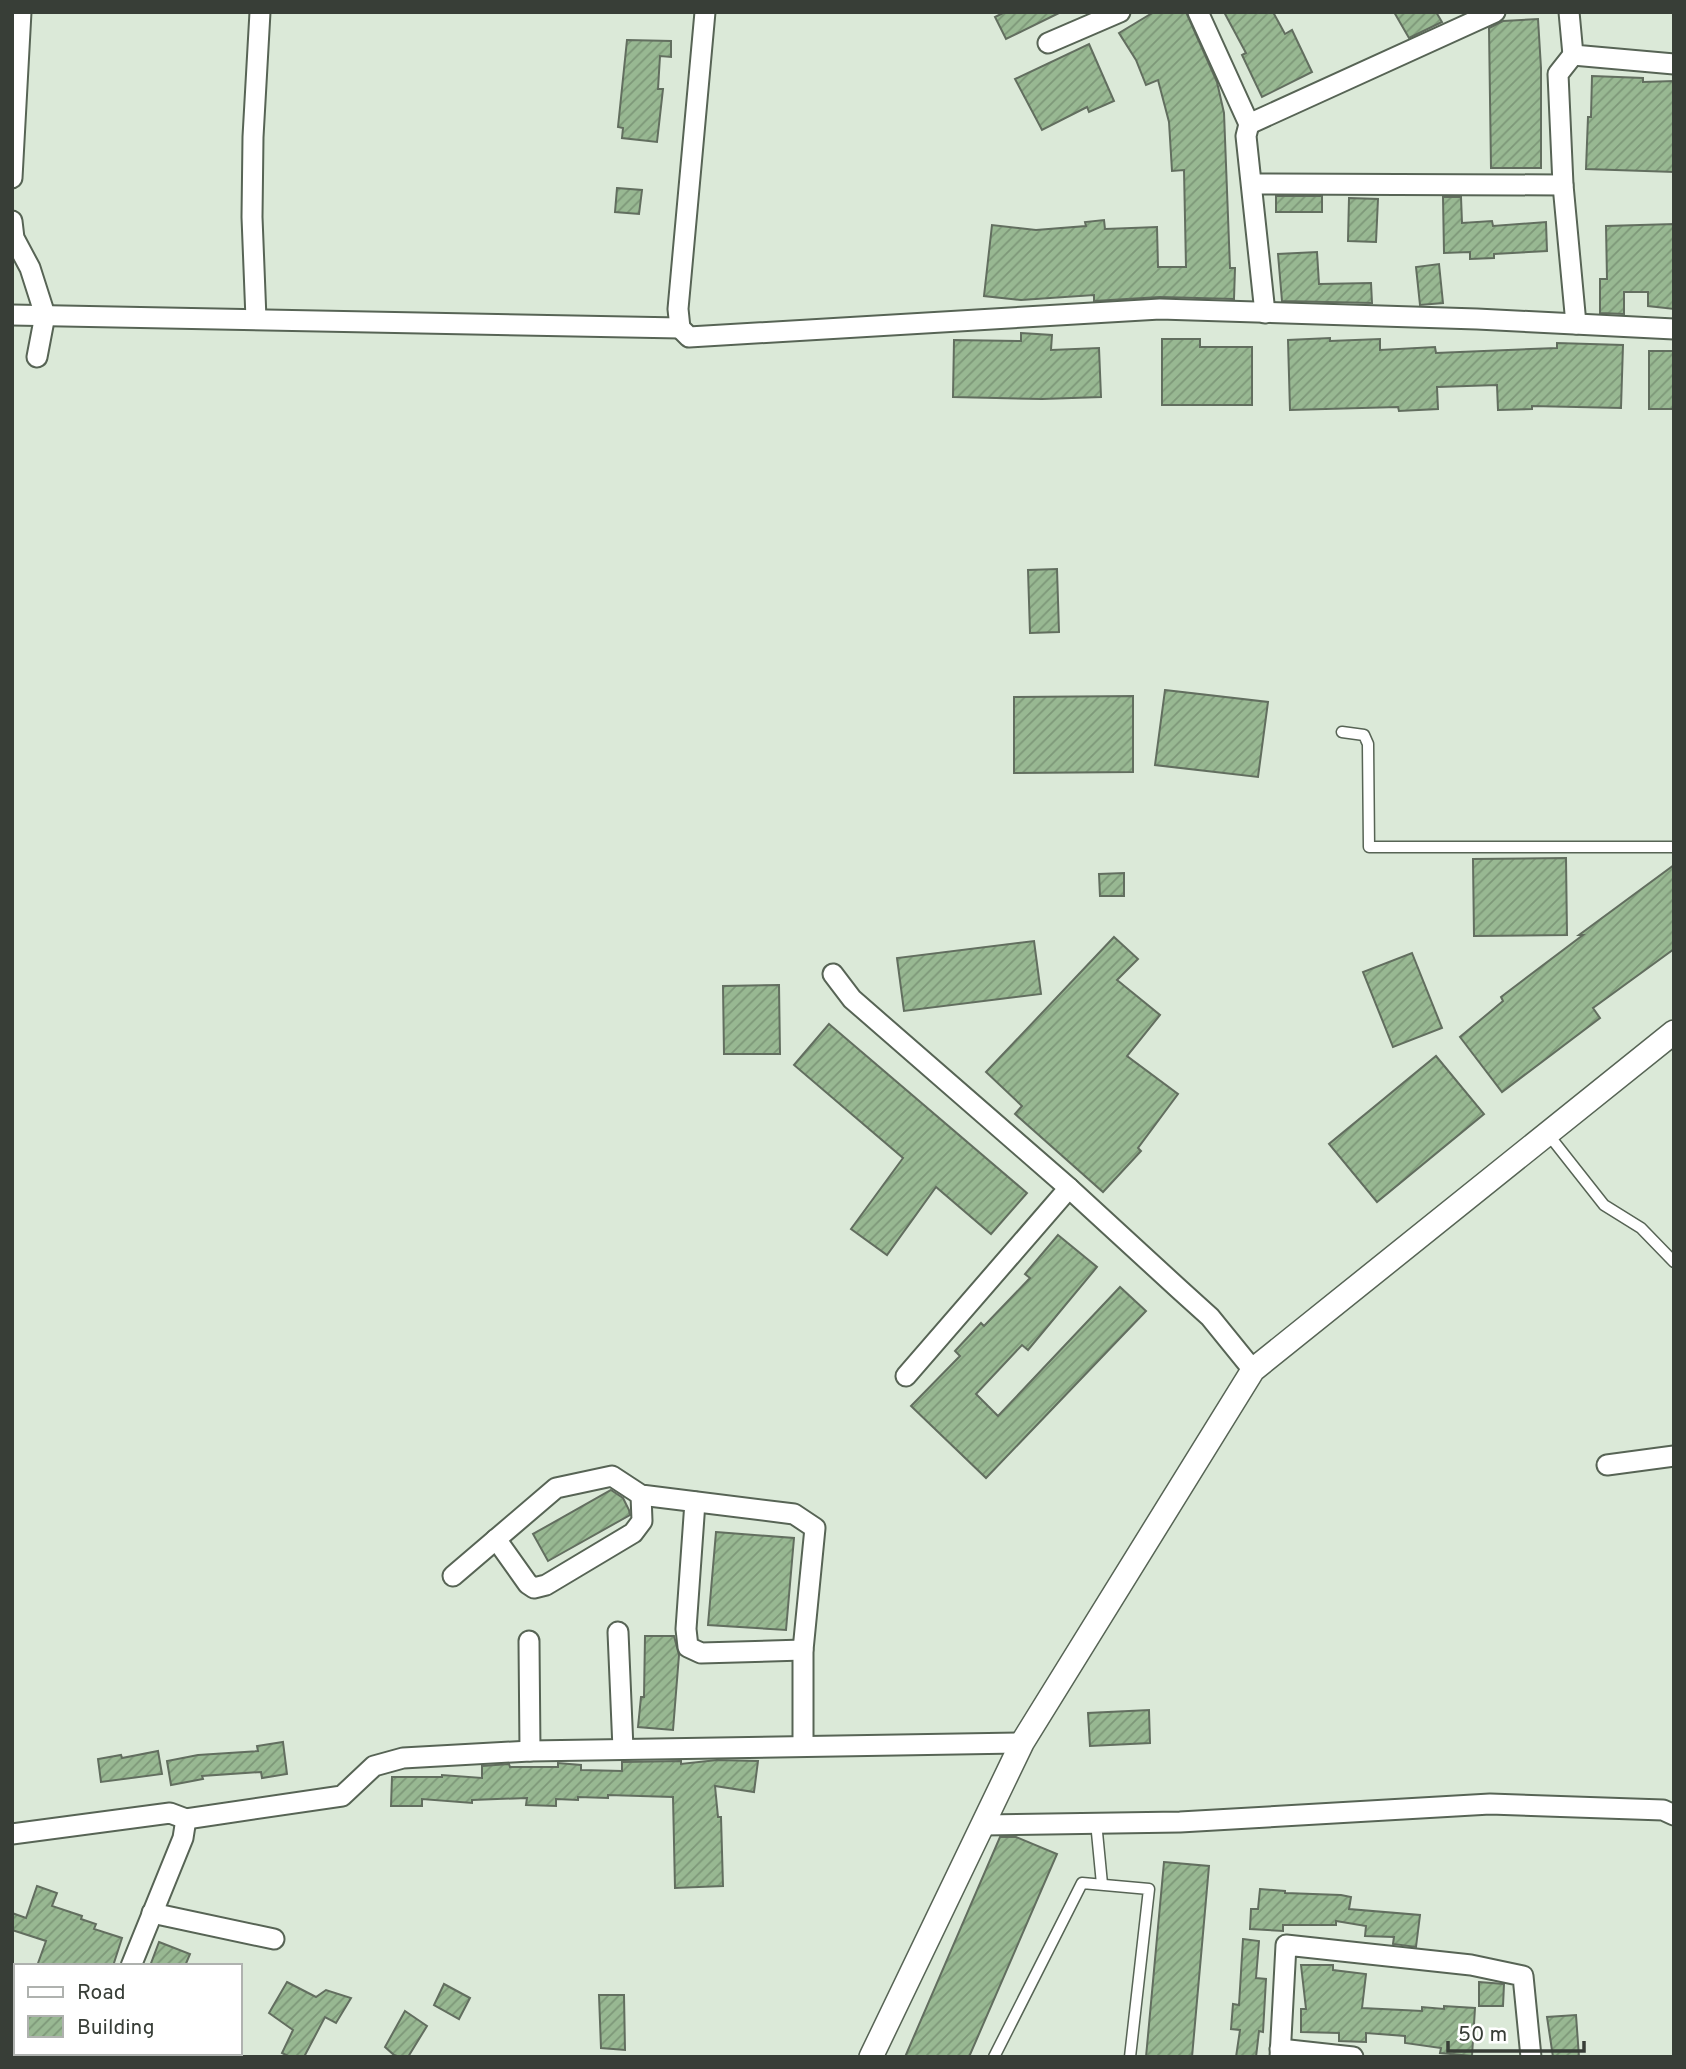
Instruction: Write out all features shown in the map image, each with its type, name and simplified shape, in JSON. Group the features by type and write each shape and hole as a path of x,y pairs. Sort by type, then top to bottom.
{"street":[{"path":"12,178 21,12"},
{"path":"256,319 252,217 253,137 260,12"},
{"path":"705,12 678,309 680,328 689,337 1160,309 1674,329"},
{"path":"1048,43 1120,12"},
{"path":"1198,12 1249,124 1246,136 1265,313"},
{"path":"1249,124 1495,12"},
{"path":"1569,12 1573,55 1558,74 1563,185 1576,324"},
{"path":"1573,55 1674,64"},
{"path":"1252,184 1563,185"},
{"path":"12,221 14,237 30,268 46,315 37,358"},
{"path":"12,315 680,328"},
{"path":"833,974 852,999 1069,1188 1210,1317 1252,1370"},
{"path":"872,2057 1022,1742 1252,1370 1674,1032"},
{"path":"905,1376 1069,1188"},
{"path":"1607,1465 1674,1456"},
{"path":"453,1576 556,1488 612,1476 641,1495 794,1514 815,1528 803,1650 803,1746"},
{"path":"496,1539 528,1584 534,1588 546,1585 633,1534 642,1521 641,1495"},
{"path":"695,1502 686,1629 688,1647 701,1653 803,1650"},
{"path":"618,1632 623,1749"},
{"path":"529,1641 530,1751"},
{"path":"12,1834 170,1813 186,1819 342,1796 374,1766 403,1758 530,1751 1022,1742"},
{"path":"982,1825 1180,1822 1490,1804 1663,1810 1674,1815"},
{"path":"132,1964 183,1838 186,1819"},
{"path":"152,1913 274,1939"},
{"path":"1353,2057 1280,2053 1286,1945 1471,1965 1523,1976 1531,2057"}],"lane":[{"path":"1342,732 1364,735 1368,744 1369,847 1674,847"},
{"path":"1548,1134 1604,1205 1641,1228 1674,1262"},
{"path":"1096,1822 1102,1884"},
{"path":"994,2057 1082,1882 1149,1889 1130,2057"}],"building":[{"path":"1005,12 1061,12 1006,39 995,17"},
{"path":"1154,12 1186,12 1217,82 1224,113 1230,268 1235,268 1234,299 1160,297 1094,301 1094,295 1021,300 984,296 992,225 1036,230 1086,226 1085,222 1104,220 1105,229 1157,227 1158,267 1186,267 1184,170 1172,171 1169,122 1158,80 1146,85 1136,60 1119,33"},
{"path":"1224,12 1273,12 1285,34 1292,30 1312,72 1262,97 1242,55 1246,53"},
{"path":"1394,12 1436,12 1442,22 1409,38"},
{"path":"1538,19 1541,168 1491,168 1489,28 1503,21"},
{"path":"627,40 671,41 671,57 660,56 658,89 663,89 657,142 622,138 623,128 618,127"},
{"path":"1089,44 1114,101 1089,112 1087,107 1042,130 1015,79"},
{"path":"1592,76 1643,78 1643,82 1674,81 1674,172 1586,169"},
{"path":"617,188 642,190 639,214 615,212"},
{"path":"1276,196 1322,196 1322,212 1276,212"},
{"path":"1443,197 1461,197 1462,223 1492,221 1493,226 1546,222 1547,251 1494,254 1494,258 1470,259 1470,252 1444,253"},
{"path":"1349,198 1378,199 1376,242 1348,241"},
{"path":"1674,224 1674,309 1648,306 1648,292 1624,292 1624,314 1600,313 1600,279 1607,279 1606,226"},
{"path":"1317,252 1319,284 1371,283 1372,303 1282,301 1278,254"},
{"path":"1439,264 1443,303 1420,305 1416,267"},
{"path":"1021,333 1052,335 1051,350 1099,348 1101,397 953,397 954,340 1021,341"},
{"path":"1330,338 1330,341 1380,339 1380,350 1435,347 1436,353 1557,348 1557,343 1623,345 1621,408 1532,406 1532,409 1498,410 1497,385 1437,387 1438,409 1399,411 1398,407 1290,410 1288,340"},
{"path":"1162,339 1200,339 1200,347 1252,347 1252,405 1162,405"},
{"path":"1649,351 1674,351 1674,409 1649,409"},
{"path":"1057,569 1059,632 1030,633 1028,570"},
{"path":"1165,690 1268,702 1258,777 1155,765"},
{"path":"1133,696 1133,772 1014,773 1014,697"},
{"path":"1566,858 1567,935 1474,936 1473,859"},
{"path":"1674,865 1674,949 1593,1008 1600,1018 1502,1092 1460,1037 1503,1001 1501,997"},
{"path":"1124,873 1124,896 1100,896 1099,874"},
{"path":"1114,937 1138,959 1117,980 1160,1015 1127,1056 1178,1094 1138,1148 1141,1151 1103,1192 1015,1114 1022,1106 986,1072"},
{"path":"1034,941 1041,994 904,1011 897,958"},
{"path":"1412,953 1442,1028 1393,1047 1363,972"},
{"path":"779,985 780,1054 724,1054 723,986"},
{"path":"829,1024 1027,1193 991,1234 936,1187 887,1255 851,1229 903,1158 794,1065"},
{"path":"1436,1056 1484,1114 1377,1202 1329,1144"},
{"path":"1058,1235 1097,1267 1028,1350 1022,1345 976,1394 998,1416 1120,1287 1146,1311 986,1478 911,1406 960,1356 955,1351 981,1323 984,1326 1030,1278 1025,1274"},
{"path":"611,1490 623,1498 630,1515 548,1561 533,1534"},
{"path":"716,1532 794,1538 786,1630 708,1625"},
{"path":"645,1636 674,1636 679,1655 673,1730 638,1727 641,1697 644,1697"},
{"path":"1149,1710 1150,1743 1090,1746 1088,1713"},
{"path":"283,1742 287,1774 262,1778 261,1772 202,1776 203,1779 171,1785 167,1761 198,1755 258,1751 257,1746"},
{"path":"158,1751 162,1774 101,1782 98,1759 121,1755 122,1758"},
{"path":"717,1760 758,1761 754,1792 715,1786 718,1817 721,1817 723,1886 675,1888 673,1797 578,1797 578,1800 556,1799 556,1806 526,1805 527,1798 472,1800 472,1803 422,1799 422,1806 391,1806 392,1777 442,1775 482,1778 482,1766 509,1764 510,1767 558,1767 558,1763 581,1765 581,1770 622,1771 622,1762 681,1761 681,1764"},
{"path":"1000,1837 1016,1837 1057,1854 969,2057 905,2057"},
{"path":"1164,1862 1209,1866 1192,2057 1146,2057"},
{"path":"37,1886 57,1893 52,1906 82,1916 81,1919 96,1924 94,1929 122,1938 114,1964 38,1964 46,1941 12,1930 12,1913 26,1918"},
{"path":"1260,1889 1285,1893 1341,1895 1351,1897 1349,1909 1420,1915 1416,1947 1393,1944 1394,1937 1365,1936 1366,1926 1336,1921 1336,1925 1283,1925 1283,1931 1250,1929 1251,1909 1258,1909"},
{"path":"1243,1939 1259,1941 1256,1978 1266,1979 1263,2032 1259,2031 1256,2057 1236,2057 1240,2030 1231,2029 1233,2004 1239,2005"},
{"path":"159,1942 190,1954 186,1964 151,1964"},
{"path":"1301,1965 1333,1965 1333,1970 1366,1974 1362,2008 1422,2011 1422,2007 1475,2008 1472,2056 1440,2053 1441,2048 1405,2043 1405,2036 1366,2033 1366,2042 1339,2041 1339,2033 1301,2032 1301,2009 1306,2009"},
{"path":"287,1982 316,1997 326,1990 351,1998 336,2023 325,2017 304,2057 290,2057 282,2053 293,2030 269,2013"},
{"path":"1479,1982 1504,1984 1503,2006 1479,2006"},
{"path":"444,1984 470,1998 459,2019 434,2005"},
{"path":"599,1995 624,1995 625,2050 601,2048"},
{"path":"405,2011 427,2026 408,2057 400,2057 385,2047"},
{"path":"1576,2015 1579,2057 1553,2057 1547,2017"}]}
